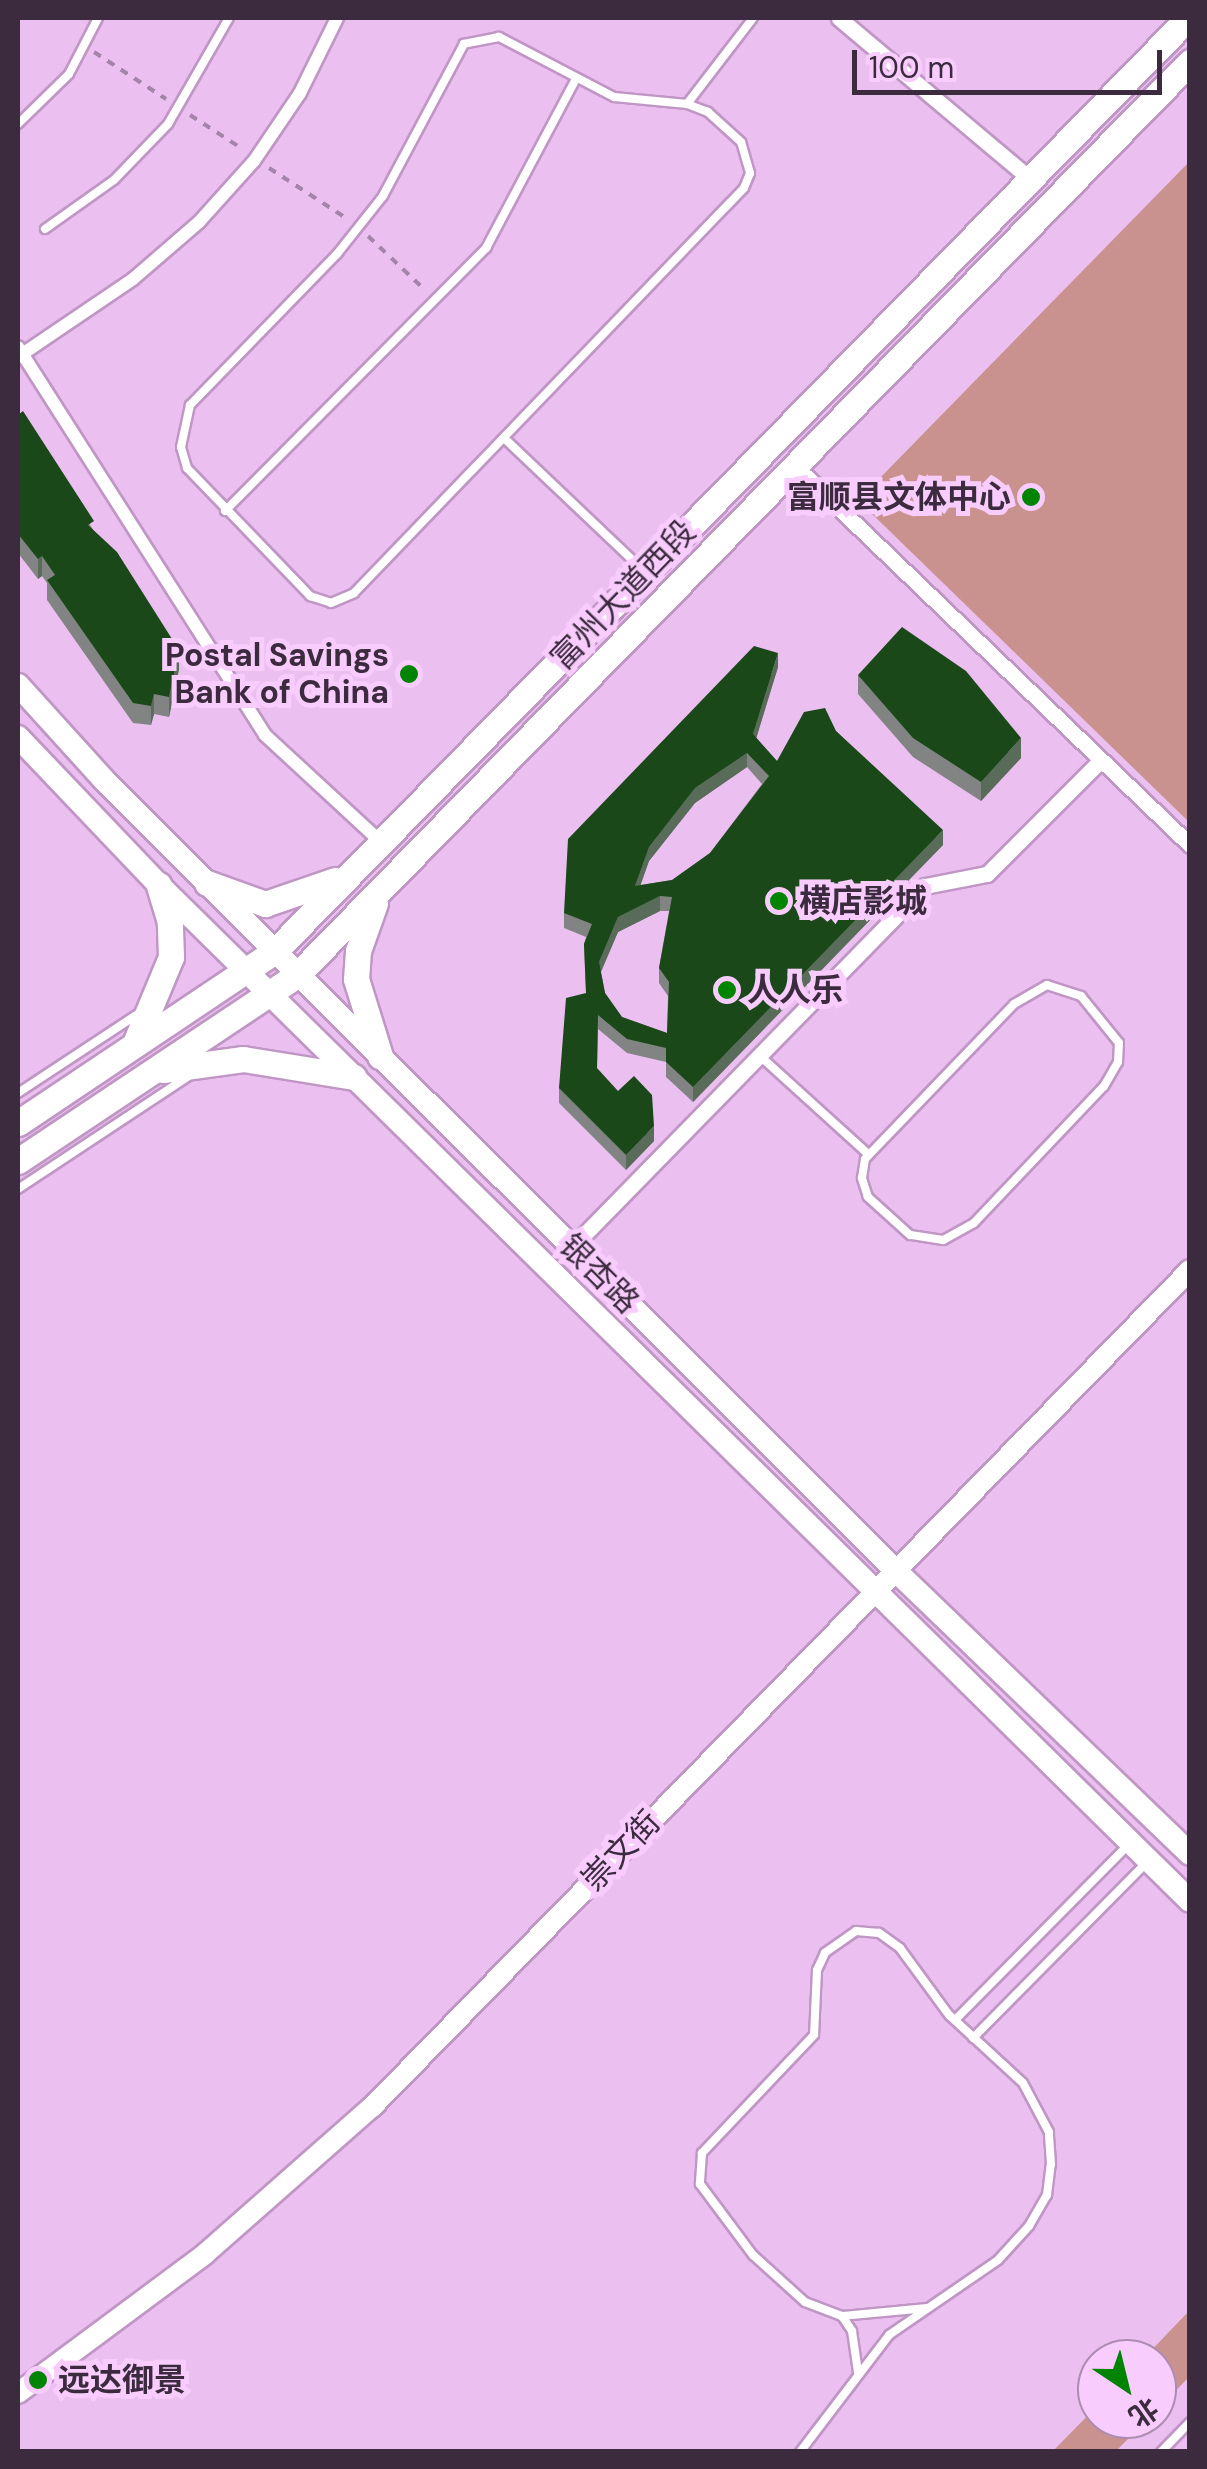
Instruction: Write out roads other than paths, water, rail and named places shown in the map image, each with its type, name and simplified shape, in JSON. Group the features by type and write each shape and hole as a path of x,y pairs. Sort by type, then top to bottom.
{"main road":[{"name":"富州大道西段","path":"18,1122 275,951 1188,18"},
{"name":"富州大道西段","path":"18,1161 298,974 1190,62"},
{"name":"银杏路","path":"18,686 207,883 895,1570 1190,1854"},
{"name":"银杏路","path":"18,736 159,885 873,1593 1190,1901"},
{"path":"207,883 266,904 316,890 357,868"},
{"path":"133,1047 157,1001 171,957 170,922 159,885"},
{"path":"380,1056 356,980 366,923 383,888"},
{"path":"153,1072 211,1062 277,1062 354,1078"}],"street":[{"path":"337,18 300,93 254,161 198,222 133,280 19,353 265,735 382,842"},
{"path":"839,18 1030,179"},
{"path":"795,466 1190,845"},
{"path":"572,1247 925,886 987,874 1101,760"},
{"name":"崇文街","path":"18,2393 205,2254 372,2106 1190,1270"}],"lane":[{"path":"18,124 69,74 98,18"},
{"path":"45,229 114,180 168,124 228,18"},
{"path":"687,104 753,18"},
{"path":"499,38 614,97 687,104 708,112 742,142 750,173 744,188 344,601 310,596 187,468 181,447 190,405 337,254 383,196 464,44 499,38"},
{"path":"225,511 486,248 576,79"},
{"path":"504,438 645,572"},
{"path":"1047,985 1082,996 1120,1044 1104,1086 974,1223 944,1240 910,1235 868,1197 862,1178 869,1155 1031,992 1047,985"},
{"path":"18,1093 157,1001"},
{"path":"760,1056 869,1155"},
{"path":"18,1189 211,1062"},
{"path":"955,2020 1130,1843"},
{"path":"973,2038 1148,1861"},
{"path":"800,2452 889,2335 998,2260 1047,2195 1049,2132 1036,2104 955,2020 900,1948 879,1933 856,1931 825,1953 817,1970 819,2008 802,2053 702,2153 700,2184 754,2256 805,2302 842,2316 926,2308"},
{"path":"842,2316 852,2331 858,2373"},
{"path":"1161,2452 1190,2422"}],"place":[{"name":"富顺县文体中心","path":"1031,497"},
{"name":"Postal Savings Bank of China","path":"409,674"},
{"name":"横店影城","path":"779,901"},
{"name":"人人乐","path":"727,990"},
{"name":"远达御景","path":"38,2380"}]}
